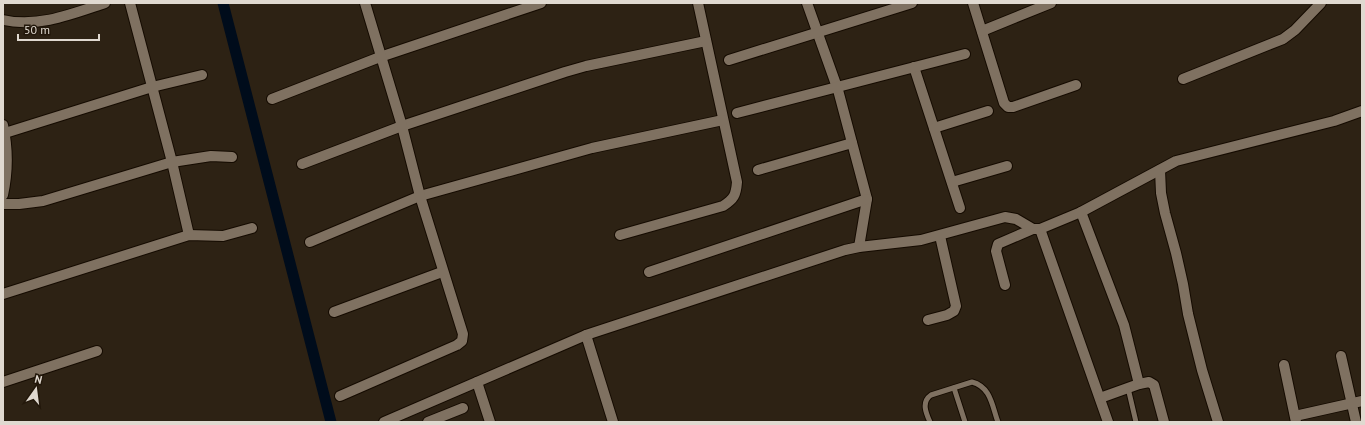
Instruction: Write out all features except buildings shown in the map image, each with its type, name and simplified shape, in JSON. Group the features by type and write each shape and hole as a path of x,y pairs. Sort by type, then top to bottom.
{"street":[{"path":"3,20 31,23 54,19 105,3"},
{"path":"130,3 172,162 189,235"},
{"path":"340,396 457,345 462,341 463,334 442,272 402,126 365,3"},
{"path":"272,98 380,57 542,3"},
{"path":"620,235 723,206 731,201 737,192 737,182 698,3"},
{"path":"807,3 837,87 867,199 859,247"},
{"path":"729,60 912,3"},
{"path":"973,3 1004,103 1013,107 1076,85"},
{"path":"982,31 1051,3"},
{"path":"1183,79 1283,38 1296,30 1321,3"},
{"path":"302,164 402,126 565,72 586,66 706,41"},
{"path":"737,113 965,54"},
{"path":"914,67 960,208"},
{"path":"3,196 6,181 7,153 4,129 152,87 202,75"},
{"path":"934,128 988,111"},
{"path":"1005,285 996,251 996,247 1001,243 1081,212 1176,161 1334,121 1362,112"},
{"path":"310,242 420,196 592,148 723,120"},
{"path":"758,170 852,143"},
{"path":"3,204 19,204 42,201 172,162 211,156 232,157"},
{"path":"952,182 1007,166"},
{"path":"1160,170 1161,192 1165,214 1176,253 1188,314 1218,422"},
{"path":"649,272 867,199"},
{"path":"1081,212 1124,325 1139,384"},
{"path":"384,422 586,335 859,247 921,240 1005,217 1016,218 1037,229 1108,422"},
{"path":"3,294 189,235 223,236 252,228"},
{"path":"928,320 947,315 954,311 956,306 940,236"},
{"path":"334,312 442,272"},
{"path":"586,335 613,422"},
{"path":"3,382 98,352"},
{"path":"1341,356 1357,402 1356,422"},
{"path":"1284,365 1296,419 1357,402"},
{"path":"477,382 490,422"},
{"path":"1100,398 1139,384 1149,382 1154,385 1164,422"},
{"path":"428,422 463,408"}],"lane":[{"path":"930,422 926,410 926,400 928,397 972,382 984,387 998,422"},
{"path":"954,388 965,422"},
{"path":"1128,388 1136,422"}],"waterway":[{"path":"223,3 331,422"}]}
